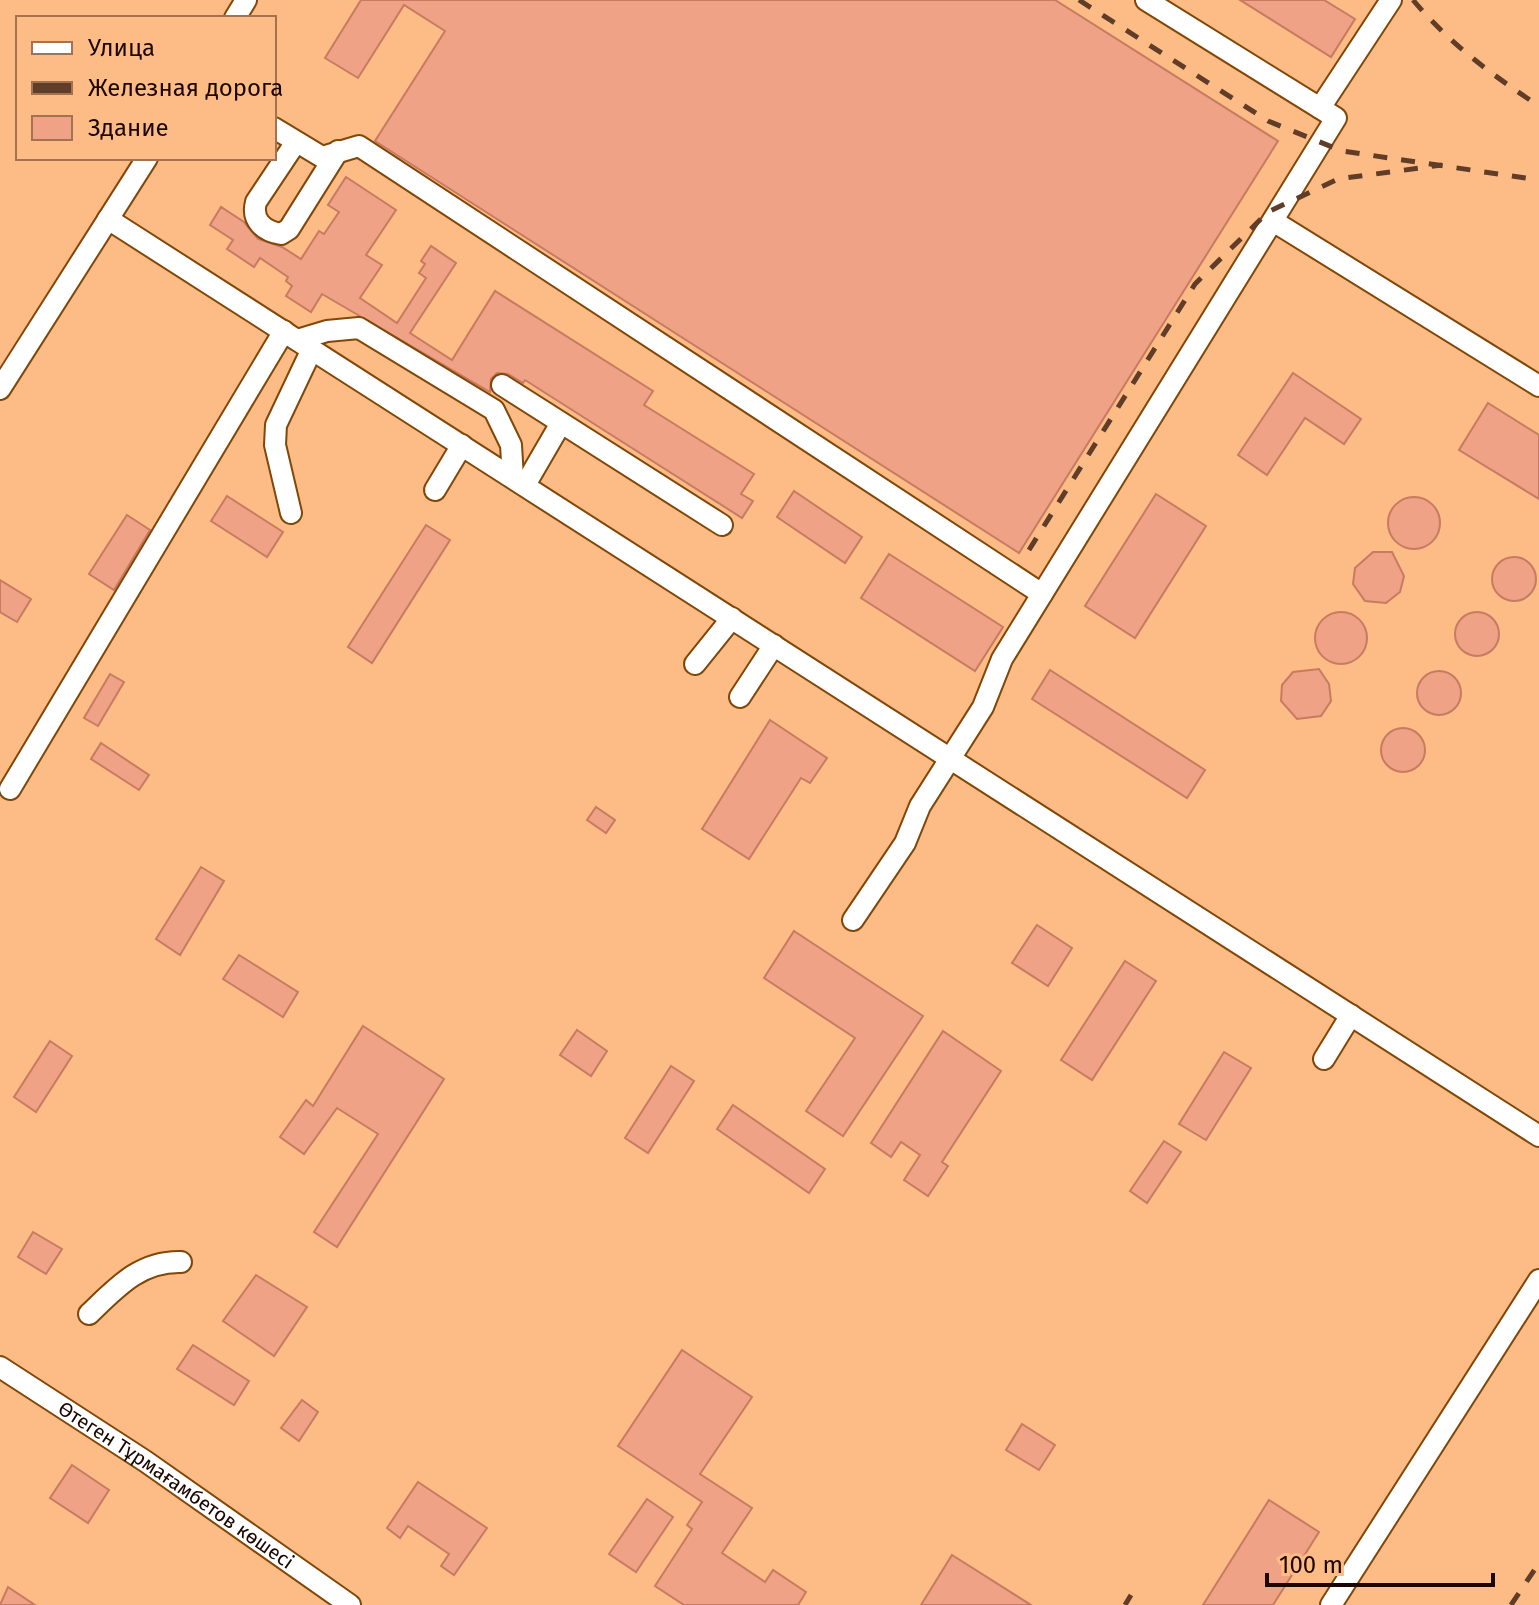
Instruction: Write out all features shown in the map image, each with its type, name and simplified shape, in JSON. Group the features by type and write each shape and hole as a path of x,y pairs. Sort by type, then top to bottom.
{"street":[{"path":"853,920 905,843 920,806 953,760 983,707 1002,659 1336,118 1146,0"},
{"path":"1320,108 1391,0"},
{"path":"276,129 322,157 359,146 1042,594"},
{"path":"296,142 253,212 268,231 281,234 289,229 338,151"},
{"path":"0,389 146,160"},
{"path":"108,219 1539,1136"},
{"path":"1273,221 1539,386"},
{"path":"10,789 297,340 327,331 359,328 494,410 511,445 519,482"},
{"path":"291,513 275,445 276,425 297,340"},
{"path":"502,385 722,525"},
{"path":"519,482 561,423"},
{"path":"435,490 462,445"},
{"path":"695,664 732,618"},
{"path":"740,697 774,645"},
{"path":"1324,1059 1351,1015"},
{"path":"89,1314 118,1286 149,1265 181,1262"},
{"path":"1331,1605 1539,1280"},
{"name":"Өтеген Тұрмағамбетов көшесі","path":"0,1367 145,1461 350,1605"}],"building":[{"path":"361,0 1055,0 1278,141 1019,553 375,141 445,31 404,5 358,78 325,58"},
{"path":"1240,0 1324,0 1355,19 1331,57"},
{"path":"346,177 396,210 366,255 382,265 360,298 397,323 426,278 419,273 425,264 421,261 431,246 456,263 410,333 452,360 495,291 653,391 644,405 754,474 741,494 753,501 742,518 525,380 523,383 508,374 497,373 491,379 490,392 322,294 311,312 286,296 292,286 286,281 288,277 260,258 254,267 227,249 233,240 210,225 221,207 244,222 258,239 282,247 301,259 319,231 324,234 339,212 328,205"},
{"path":"1293,373 1361,419 1344,444 1305,418 1267,475 1238,455"},
{"path":"1488,403 1539,435 1539,499 1459,450"},
{"path":"794,491 862,537 845,563 777,517"},
{"path":"1156,494 1206,526 1135,638 1085,606"},
{"path":"227,496 283,532 267,557 211,521"},
{"path":"1414,497 1432,505 1440,523 1432,541 1414,549 1396,541 1388,523 1396,505"},
{"path":"127,515 150,530 114,590 89,574"},
{"path":"426,525 450,540 372,663 348,647"},
{"path":"1373,552 1392,552 1404,576 1400,592 1386,603 1365,601 1353,584 1355,568"},
{"path":"889,554 1003,627 975,671 861,598"},
{"path":"1514,557 1530,563 1536,579 1530,595 1514,601 1498,595 1492,579 1498,563"},
{"path":"0,580 31,599 17,622 0,612"},
{"path":"1341,612 1359,620 1367,638 1359,656 1341,664 1323,656 1315,638 1323,620"},
{"path":"1477,612 1493,618 1499,634 1493,650 1477,656 1461,650 1455,634 1461,618"},
{"path":"1319,669 1329,684 1331,701 1321,716 1297,719 1281,701 1282,685 1293,672"},
{"path":"1050,670 1205,770 1187,798 1032,699"},
{"path":"1439,671 1455,677 1461,693 1455,709 1439,715 1423,709 1417,693 1423,677"},
{"path":"110,674 124,682 98,726 84,718"},
{"path":"770,720 827,758 810,783 801,778 749,859 702,829"},
{"path":"1403,728 1419,734 1425,750 1419,766 1403,772 1387,766 1381,750 1387,734"},
{"path":"101,743 149,775 139,790 91,759"},
{"path":"596,807 615,820 606,833 587,820"},
{"path":"201,867 224,881 180,955 156,939"},
{"path":"1037,925 1072,948 1048,986 1012,963"},
{"path":"794,931 923,1016 843,1136 806,1111 855,1038 764,978"},
{"path":"239,955 298,992 283,1017 223,979"},
{"path":"1125,961 1156,981 1092,1080 1061,1060"},
{"path":"363,1026 444,1079 337,1247 314,1232 378,1134 337,1108 304,1154 280,1137 306,1100 313,1106"},
{"path":"577,1030 607,1051 591,1076 560,1055"},
{"path":"943,1031 1001,1071 942,1162 948,1166 928,1196 904,1180 920,1155 901,1142 891,1157 871,1143"},
{"path":"50,1041 72,1056 36,1112 14,1097"},
{"path":"1224,1052 1251,1068 1206,1140 1179,1124"},
{"path":"671,1066 694,1081 648,1153 625,1138"},
{"path":"733,1105 825,1169 809,1193 717,1129"},
{"path":"1164,1141 1181,1152 1147,1203 1130,1191"},
{"path":"33,1232 62,1249 46,1274 18,1257"},
{"path":"256,1275 307,1307 274,1356 223,1321"},
{"path":"193,1345 249,1381 234,1405 177,1369"},
{"path":"682,1350 752,1397 700,1474 752,1508 722,1553 765,1582 773,1570 806,1592 798,1605 684,1605 655,1586 692,1529 687,1525 702,1502 618,1446"},
{"path":"302,1400 318,1412 299,1441 281,1428"},
{"path":"1022,1424 1055,1445 1039,1470 1006,1450"},
{"path":"72,1465 109,1490 88,1523 50,1498"},
{"path":"418,1482 487,1528 454,1575 441,1566 449,1554 408,1526 400,1538 387,1528"},
{"path":"647,1499 673,1517 636,1572 609,1554"},
{"path":"1269,1500 1319,1532 1273,1605 1203,1605"},
{"path":"952,1555 1031,1605 921,1605"},
{"path":"8,1587 35,1605 0,1605"}],"railway":[{"path":"1079,0 1268,121 1342,151 1539,180"},
{"path":"1413,0 1472,58 1539,106"},
{"path":"1029,550 1195,284 1268,212 1338,179 1442,165"},
{"path":"1511,1605 1539,1563"},
{"path":"1125,1605 1131,1595"}]}
